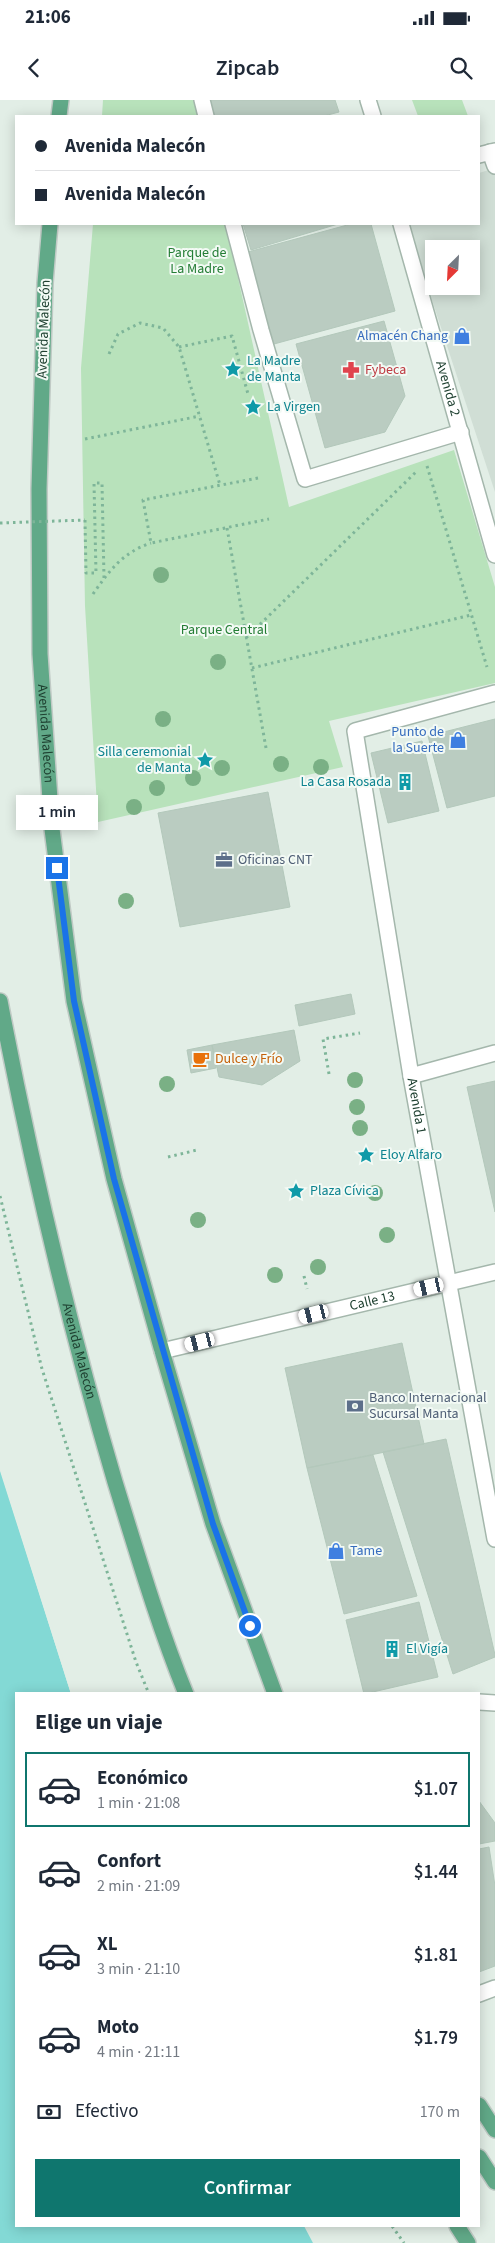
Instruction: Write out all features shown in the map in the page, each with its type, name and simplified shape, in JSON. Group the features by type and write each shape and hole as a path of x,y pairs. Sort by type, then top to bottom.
{"main road":[{"path":"59,115 61,100"},
{"name":"Avenida Malecón","path":"50,225 45,283 39,489 40,654 52,829 74,1001 114,1179 162,1351 213,1524 274,1692"},
{"name":"Avenida Malecón","path":"0,1001 44,1220 83,1375 146,1585 185,1692"},
{"path":"480,2107 495,2130"},
{"path":"480,2159 495,2182"},
{"path":"458,2227 468,2243"}],"street":[{"path":"202,100 206,115"},
{"path":"368,100 372,115"},
{"path":"233,225 261,330 305,479 461,432"},
{"name":"Avenida 2","path":"401,225 495,554"},
{"name":"Avenida 1","path":"495,693 355,731 411,1076 495,1539"},
{"path":"411,1076 495,1053"},
{"name":"Calle 13","path":"162,1351 495,1272"},
{"path":"480,1702 495,1702"},
{"path":"480,1994 495,1988"}],"path":[{"path":"109,354 118,334 140,323 163,328 179,347 220,485"},
{"path":"179,347 232,336 248,394"},
{"path":"85,439 200,416"},
{"path":"246,638 426,462 487,667"},
{"path":"151,543 142,500 258,478"},
{"path":"0,523 86,520 86,573 96,573 94,483 102,483 104,578"},
{"path":"92,594 118,561 130,552 151,543 269,519"},
{"path":"226,528 266,748"},
{"path":"252,668 471,614"},
{"path":"329,1074 323,1039 360,1033"},
{"path":"168,1156 198,1150"},
{"path":"0,1196 42,1369 136,1662 148,1692"},
{"path":"304,1276 307,1289"},
{"path":"393,2227 404,2243"}],"shaded area":[{"path":"495,168 495,492 430,295 480,295 480,240 425,240 425,279 407,225 480,225 480,173"}],"green space":[{"path":"103,100 196,100 200,115 102,115"},
{"path":"412,100 462,100 468,115 418,115"},
{"name":"Parque Central","path":"93,225 226,225 289,507 454,450 495,587 495,683 329,721 343,767 98,822 85,606 81,368"}],"water":[{"path":"0,1471 70,1692 15,1692 15,2227 305,2227 313,2243 0,2243"}],"pier":[{"path":"0,1469 73,1692 70,1692"}],"building":[{"path":"208,100 335,100 339,112 328,115 214,115"},
{"path":"243,225 335,225 251,250"},
{"path":"347,225 371,225 395,311 274,344 248,252"},
{"name":"Fybeca","path":"384,321 405,396 385,432 325,448 296,344"},
{"path":"495,719 495,796 447,808 428,736"},
{"name":"La Casa Rosada","path":"422,741 439,811 388,823 371,753"},
{"name":"Oficinas CNT","path":"268,792 290,907 180,927 158,813"},
{"path":"351,994 355,1014 299,1026 295,1005"},
{"path":"294,1030 300,1061 262,1085 219,1077 212,1045"},
{"name":"Dulce y Frío","path":"212,1045 216,1068 191,1073 187,1050"},
{"path":"495,1081 495,1212 467,1087"},
{"name":"Banco Internacional Sucursal Manta","path":"402,1343 424,1444 307,1468 285,1368"},
{"path":"446,1439 495,1655 495,1657 453,1674 383,1452"},
{"path":"373,1455 417,1596 344,1614 307,1468"},
{"name":"El Vigía","path":"419,1602 438,1677 373,1692 364,1692 346,1620"},
{"path":"480,1802 495,1823 495,1841 480,1844"},
{"path":"489,1847 495,1886 495,1966 480,1972 480,1849"}],"place":[{"name":"Almacén Chang","path":"462,336"},
{"name":"La Madre de Manta","path":"233,369"},
{"name":"Fybeca","path":"351,370"},
{"name":"La Virgen","path":"253,407"},
{"name":"Punto de la Suerte","path":"458,740"},
{"name":"Silla ceremonial de Manta","path":"205,760"},
{"name":"La Casa Rosada","path":"405,782"},
{"name":"Oficinas CNT","path":"224,860"},
{"name":"Dulce y Frío","path":"201,1059"},
{"name":"Eloy Alfaro","path":"366,1155"},
{"name":"Plaza Cívica","path":"296,1191"},
{"name":"Banco Internacional Sucursal Manta","path":"355,1406"},
{"name":"Tame","path":"336,1551"},
{"name":"El Vigía","path":"392,1649"}],"route":[{"path":"57,868 74,1001 114,1179 213,1524 250,1626"}],"park label":[{"name":"Parque de La Madre","path":"197,262"}]}
